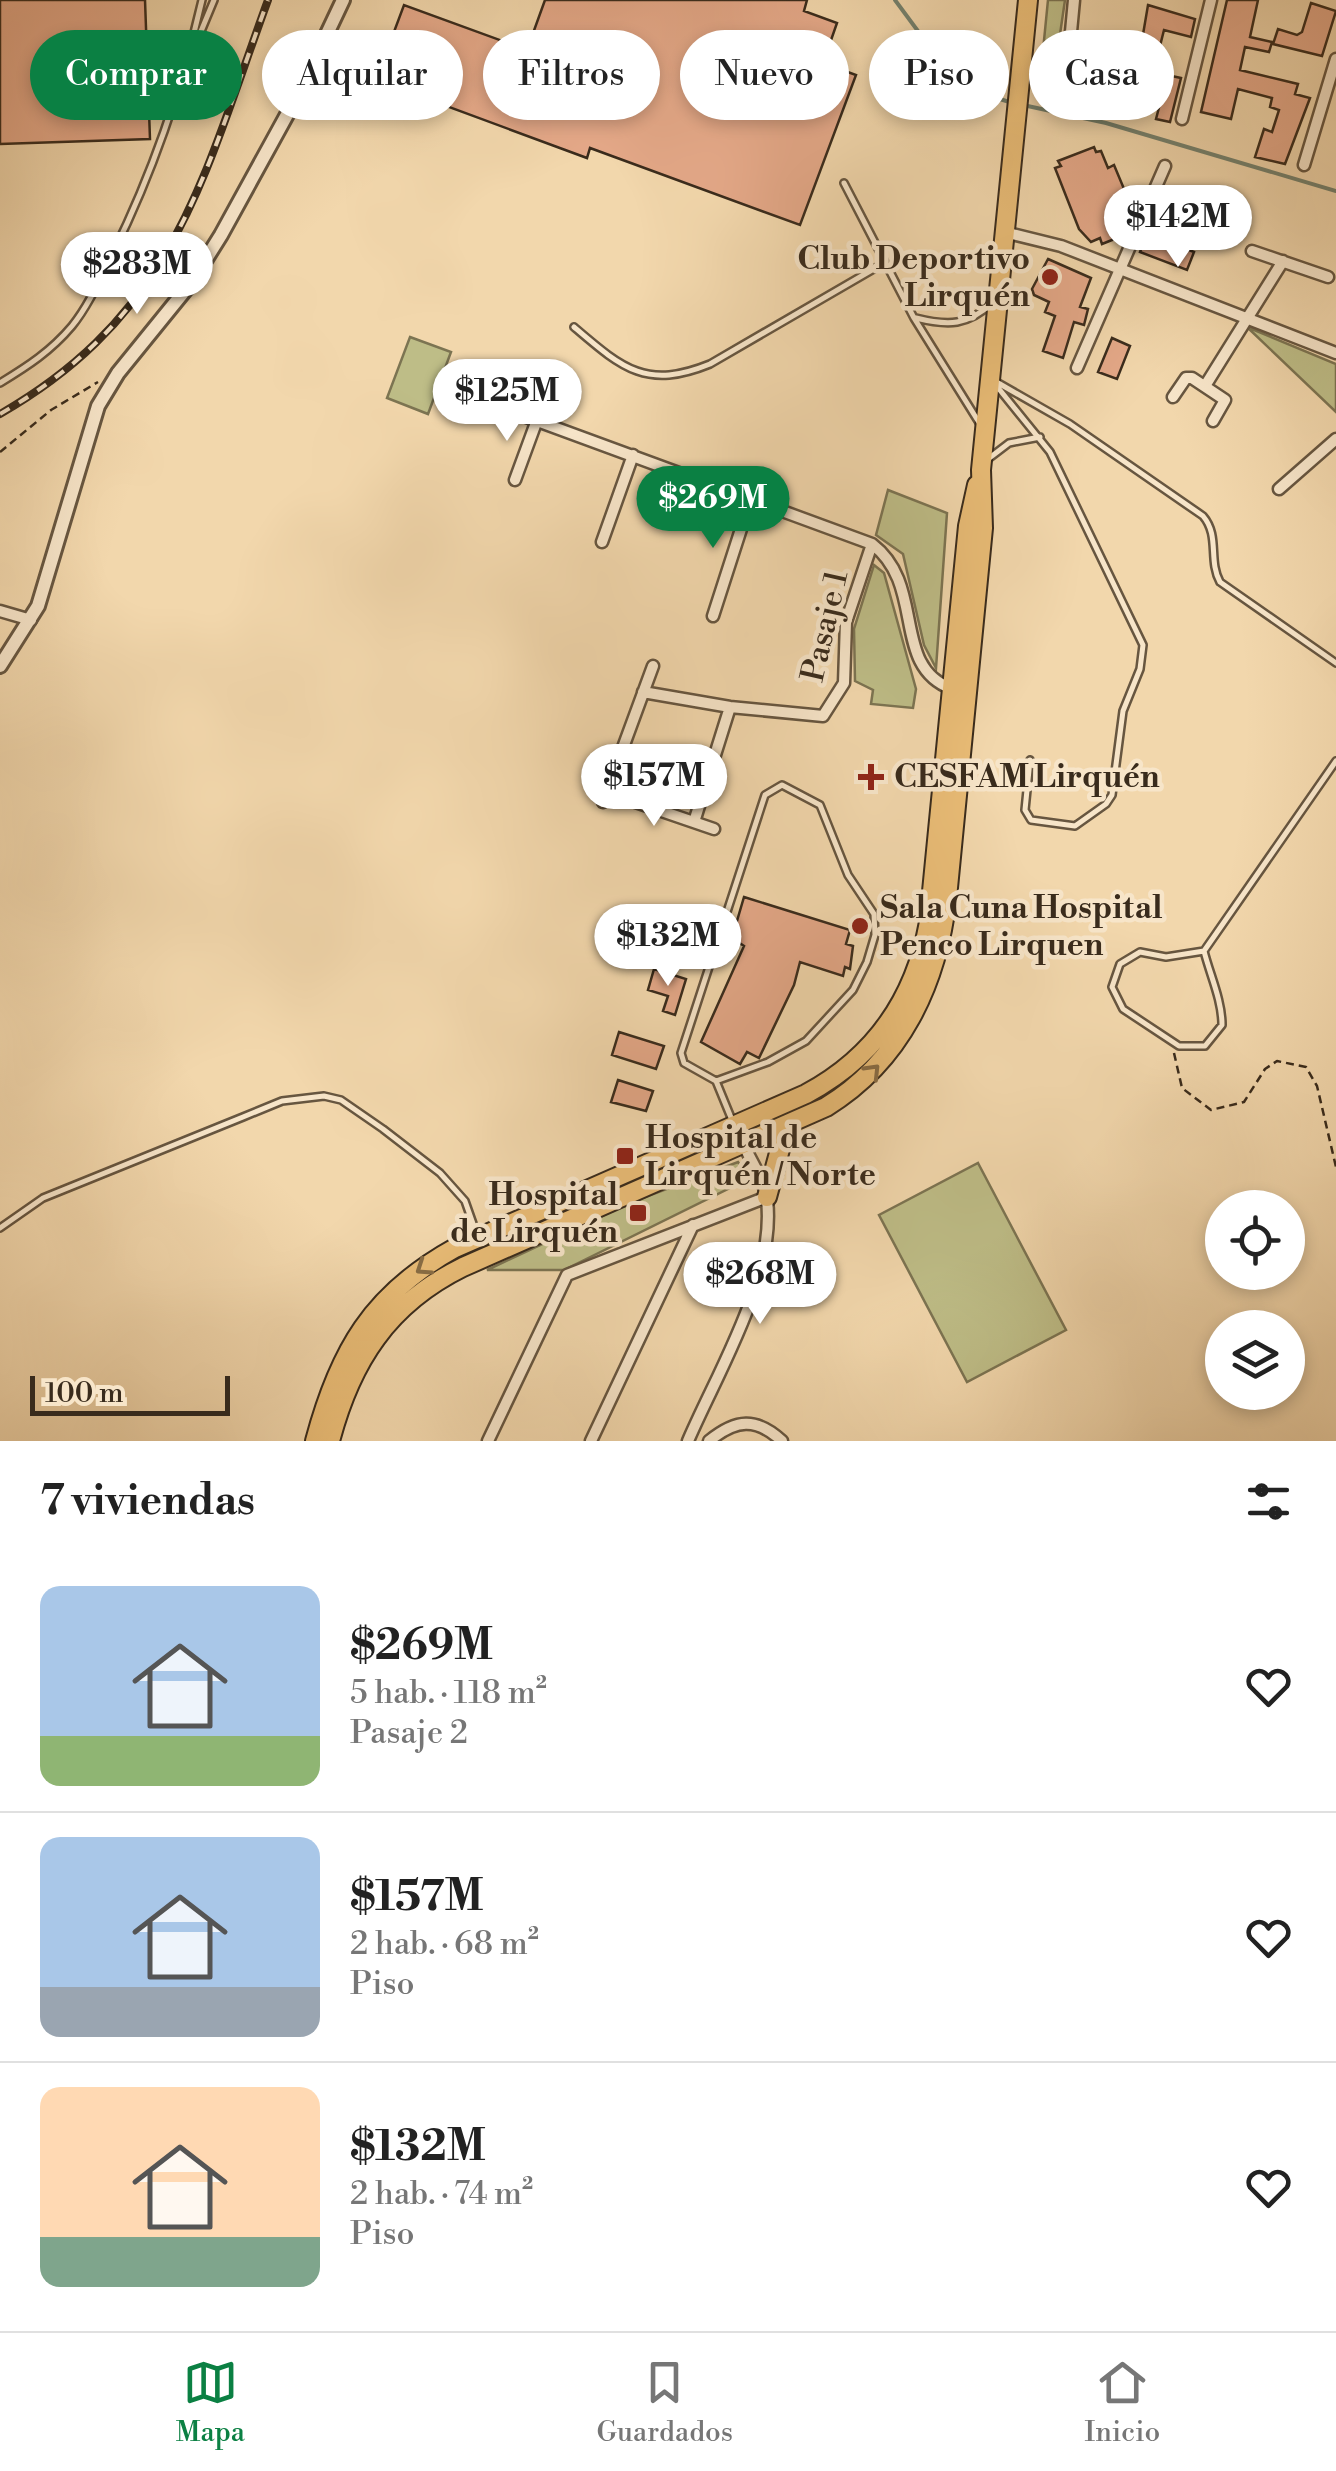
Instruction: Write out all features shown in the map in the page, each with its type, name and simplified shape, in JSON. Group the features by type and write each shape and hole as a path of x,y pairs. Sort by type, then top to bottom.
{"main road":[{"path":"330,1441 344,1393 366,1347 400,1308 423,1290 463,1267 739,1136 839,1075 880,1036 904,998 920,960 929,922 968,526 981,470 1028,0"},
{"path":"315,1441 340,1363 368,1318 415,1272 478,1238 739,1136 792,1124 843,1096 874,1070 912,1018 935,962 947,898 983,528 981,470"},
{"path":"767,1196 782,1142 792,1124"}],"street":[{"path":"0,666 31,620 90,423 118,373 173,306 221,235 294,103 343,0"},
{"path":"1071,30 1074,0"},
{"path":"1182,119 1212,0"},
{"path":"1304,165 1336,59"},
{"path":"1077,368 1165,166"},
{"path":"1004,232 1046,241 1336,354"},
{"path":"1252,251 1328,278"},
{"path":"1205,386 1283,262"},
{"path":"1173,397 1188,377 1205,386 1225,402 1213,421"},
{"path":"502,408 872,544 899,575 922,667 934,680 952,688"},
{"path":"515,480 537,420"},
{"path":"1279,489 1336,439"},
{"path":"602,542 633,455"},
{"path":"713,616 751,498"},
{"name":"Pasaje 1","path":"730,707 823,716 845,678 846,622 872,544"},
{"path":"0,612 31,620"},
{"path":"653,666 605,797 714,828"},
{"path":"644,692 730,707 694,822"},
{"path":"688,1441 755,1286 766,1241 767,1196 739,1136"},
{"path":"488,1441 567,1275 767,1196"},
{"path":"591,1441 693,1225"},
{"path":"709,1441 730,1426 748,1422 764,1426 782,1441"}],"lane":[{"path":"195,30 202,0"},
{"path":"201,30 214,0"},
{"path":"0,383 38,361 75,322 126,227 166,120"},
{"path":"844,182 914,318 985,432"},
{"path":"574,326 618,365 679,376 710,364 884,263"},
{"path":"914,318 954,325 982,312 998,296"},
{"path":"990,378 1040,437 1143,644 1140,669 1122,711 1114,786 1106,804 1075,826 1031,820 1025,810 1030,760"},
{"path":"990,378 1070,424 1203,516 1214,534 1214,570 1220,582 1336,663"},
{"path":"981,470 993,454 1009,443 1040,437"},
{"path":"1204,950 1222,1008 1222,1025 1205,1046 1179,1046 1123,1009 1112,988 1120,964 1140,952 1166,957 1204,950 1336,761"},
{"path":"716,1081 768,1062 818,1030 853,990 875,935 874,914 848,875 820,805 782,786 765,795 681,1053 684,1063 716,1081 739,1136"},
{"path":"0,1228 43,1198 282,1101 324,1096 341,1100 440,1173 464,1201 478,1238"}],"path":[{"path":"0,452 65,400 118,373"},
{"path":"1179,1046 1174,1054 1182,1088 1212,1110 1244,1102 1265,1069 1277,1061 1306,1067 1316,1086 1336,1167"}],"shaded area":[{"path":"1048,0 1065,0 1061,30 1045,30"},
{"path":"1247,327 1336,364 1336,412"},
{"path":"410,337 451,352 428,414 387,398"},
{"path":"888,490 947,513 936,668 924,645 903,554 876,535"},
{"path":"874,565 884,573 916,689 913,708 871,704 873,690 855,681 854,629"},
{"path":"738,1162 750,1178 564,1270 487,1270 632,1202"},
{"path":"978,1163 1066,1330 967,1382 879,1215"}],"building":[{"path":"0,0 145,0 146,30 30,30 30,120 149,120 150,139 0,144"},
{"path":"545,0 807,0 804,11 837,23 835,30 680,30 680,120 839,120 800,225 590,148 587,158 484,120 660,120 660,30 534,30"},
{"path":"1227,0 1258,0 1250,37 1272,42 1269,52 1245,47 1240,70 1298,84 1295,94 1310,98 1285,164 1255,157 1264,129 1272,132 1279,110 1270,107 1272,98 1238,89 1231,119 1201,112"},
{"path":"1311,3 1336,11 1322,56 1273,44 1278,29 1297,35 1302,32"},
{"path":"404,5 483,34 483,120 463,112 463,30 395,30"},
{"path":"1148,5 1195,19 1191,37 1174,30 1144,30"},
{"path":"849,72 856,75 849,94"},
{"path":"1174,76 1181,78 1174,106"},
{"path":"1094,147 1096,152 1101,151 1108,168 1114,165 1132,208 1124,211 1130,225 1119,230 1122,236 1102,244 1100,238 1091,242 1079,229 1055,168 1061,166 1058,161"},
{"path":"1147,233 1194,252 1187,270 1140,252"},
{"path":"1048,259 1091,278 1080,307 1088,309 1084,325 1074,322 1063,358 1043,351 1055,316 1045,312 1049,302 1034,295 1032,289"},
{"path":"1112,338 1130,346 1117,379 1098,372"},
{"path":"744,897 850,930 846,944 853,946 850,969 845,967 843,976 800,962 794,985 759,1058 747,1052 740,1064 701,1042 744,946 732,938"},
{"path":"654,969 686,979 675,1015 663,1011 668,996 648,990"},
{"path":"619,1032 664,1046 656,1069 612,1055"},
{"path":"618,1080 653,1091 646,1111 611,1102"}],"waterway":[{"path":"895,0 946,69 966,89 1013,103"},
{"path":"1023,105 1106,123 1336,191"}],"railway":[{"path":"0,414 59,374 107,332 145,285 176,236 201,182 268,0"}],"place":[{"name":"Club Deportivo Lirquén","path":"1050,277"},
{"name":"CESFAM Lirquén","path":"871,777"},
{"name":"Sala Cuna Hospital Penco Lirquen","path":"860,926"},
{"name":"Hospital de Lirquén / Norte","path":"625,1156"},
{"name":"Hospital de Lirquén","path":"638,1213"}]}
